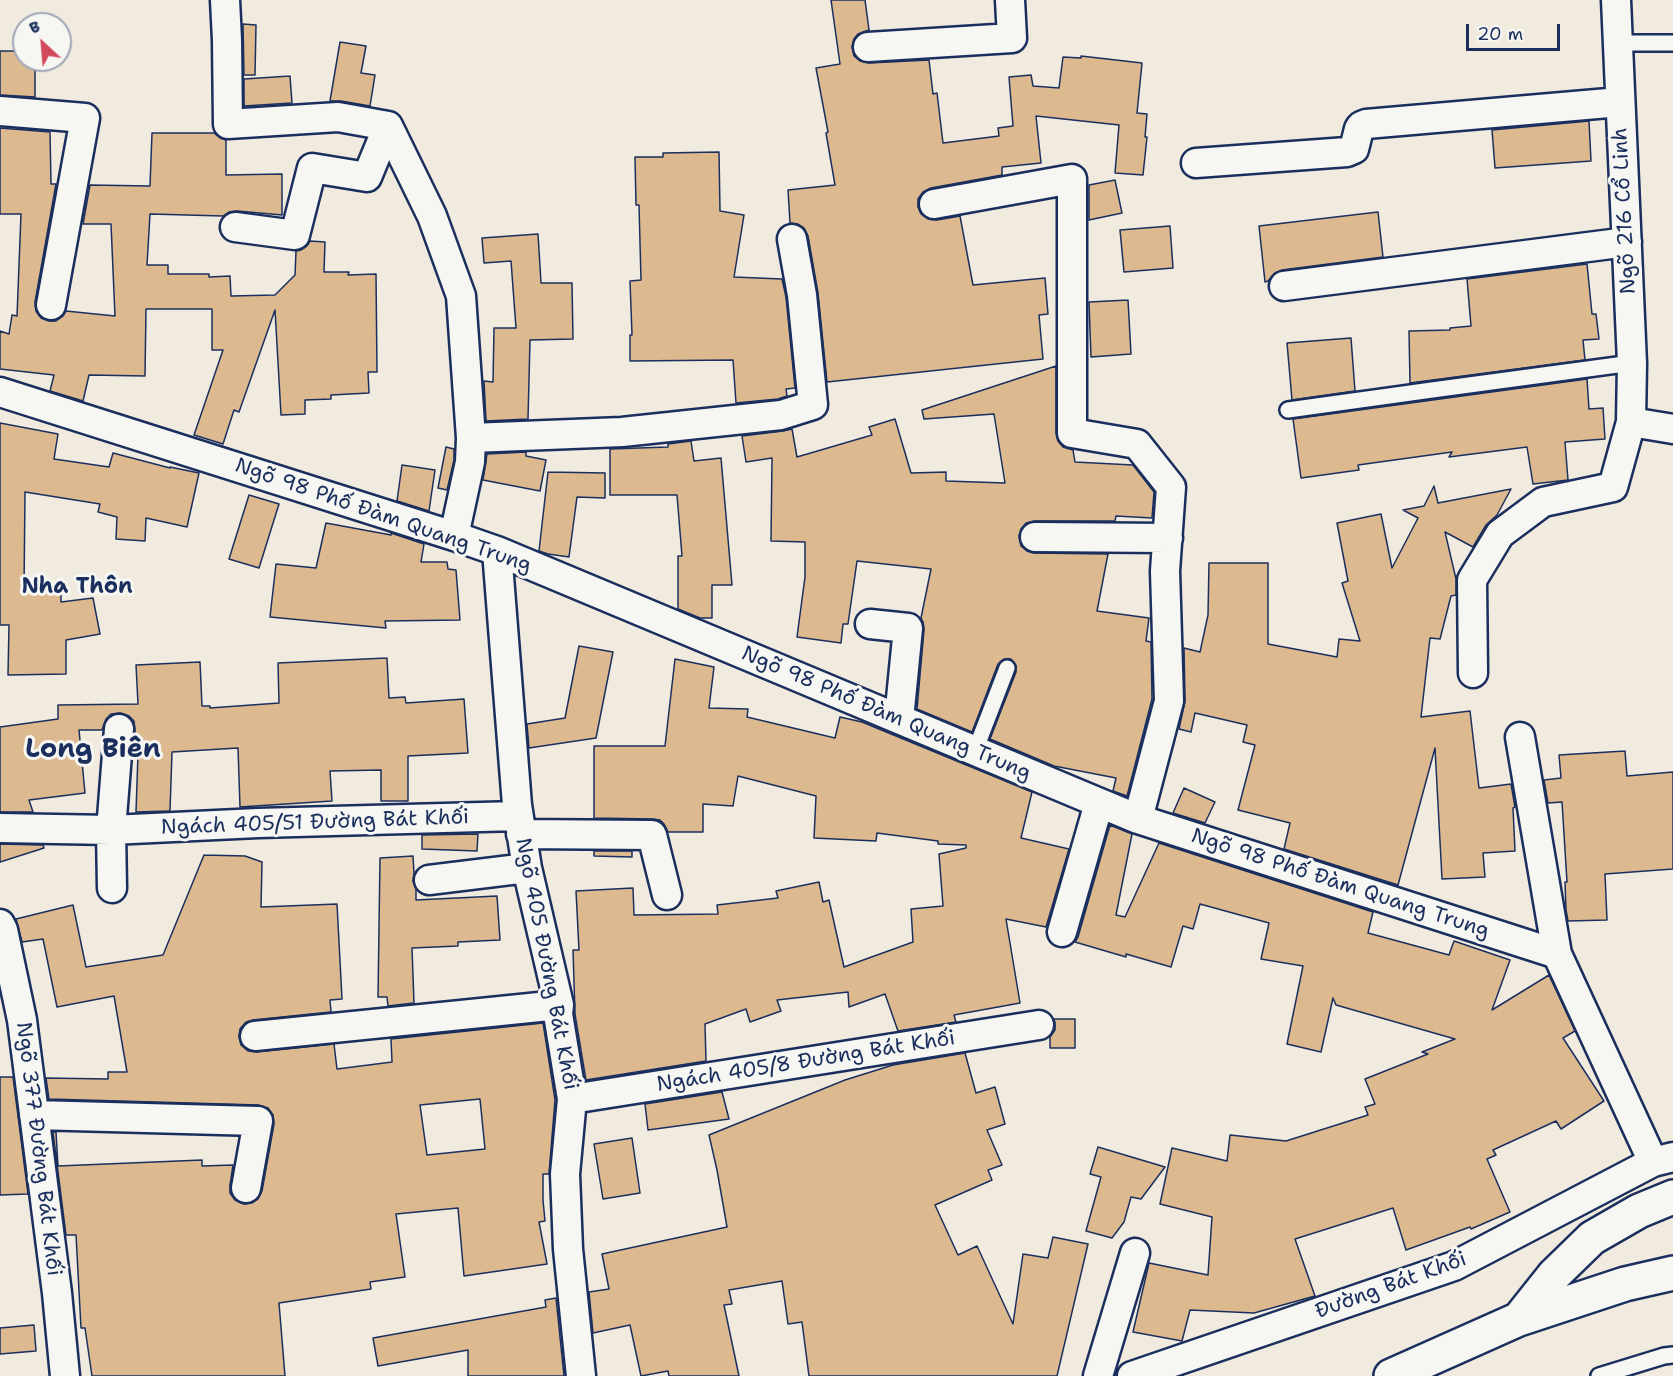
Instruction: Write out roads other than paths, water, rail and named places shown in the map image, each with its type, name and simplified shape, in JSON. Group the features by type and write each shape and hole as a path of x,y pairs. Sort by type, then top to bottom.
{"main road":[{"path":"1519,1318 1554,1275 1592,1238 1640,1211 1673,1197"},
{"path":"1391,1376 1519,1318 1625,1284 1673,1273"}],"street":[{"path":"225,0 228,124 338,117 388,126"},
{"path":"868,47 1012,38 1010,0"},
{"name":"Ngõ 216 Cổ Linh","path":"1473,673 1472,580 1500,534 1543,502 1613,487 1631,422 1632,363 1616,0"},
{"path":"1196,163 1347,153 1354,148 1359,129 1366,124 1620,102"},
{"path":"0,111 85,118 51,305"},
{"path":"235,227 295,236 312,168 367,177 388,126"},
{"path":"388,126 432,216 461,296 471,438 470,462 454,536"},
{"path":"934,204 1072,179 1072,433 1137,444 1172,487 1165,571 1169,701 1138,819"},
{"path":"471,438 622,432 782,414 813,405 802,295 792,239"},
{"path":"1284,286 1627,242"},
{"name":"Ngõ 98 Phố Đàm Quang Trung","path":"0,392 497,551 1138,819 1557,954"},
{"path":"1631,422 1673,429"},
{"path":"1035,537 1168,538"},
{"name":"Ngõ 405 Đường Bát Khối","path":"497,551 520,825 527,868 559,1005 558,1014 572,1099 565,1174 568,1249 581,1376"},
{"path":"870,624 908,628 899,719"},
{"path":"112,888 111,830 119,729"},
{"path":"1520,737 1557,954 1663,1160"},
{"path":"1062,932 1099,803"},
{"name":"Ngách 405/51 Đường Bát Khối","path":"0,828 111,830 258,823 520,825 652,835 667,896"},
{"path":"429,880 527,868"},
{"name":"Ngõ 377 Đường Bát Khối","path":"0,924 22,1020 57,1293 65,1376"},
{"path":"255,1036 559,1005"},
{"name":"Ngách 405/8 Đường Bát Khối","path":"572,1099 1040,1025"},
{"path":"34,1115 258,1121 246,1188"},
{"name":"Đường Bát Khối","path":"1132,1376 1454,1266 1663,1160"},
{"path":"1098,1376 1135,1253"}],"lane":[{"path":"1618,43 1673,43"},
{"path":"1288,410 1632,363"},
{"path":"975,751 1007,668"},
{"path":"1599,1376 1673,1355"}],"district":[{"name":"Nha Thôn","path":"77,587"},
{"name":"Long Biên","path":"93,750"}]}
